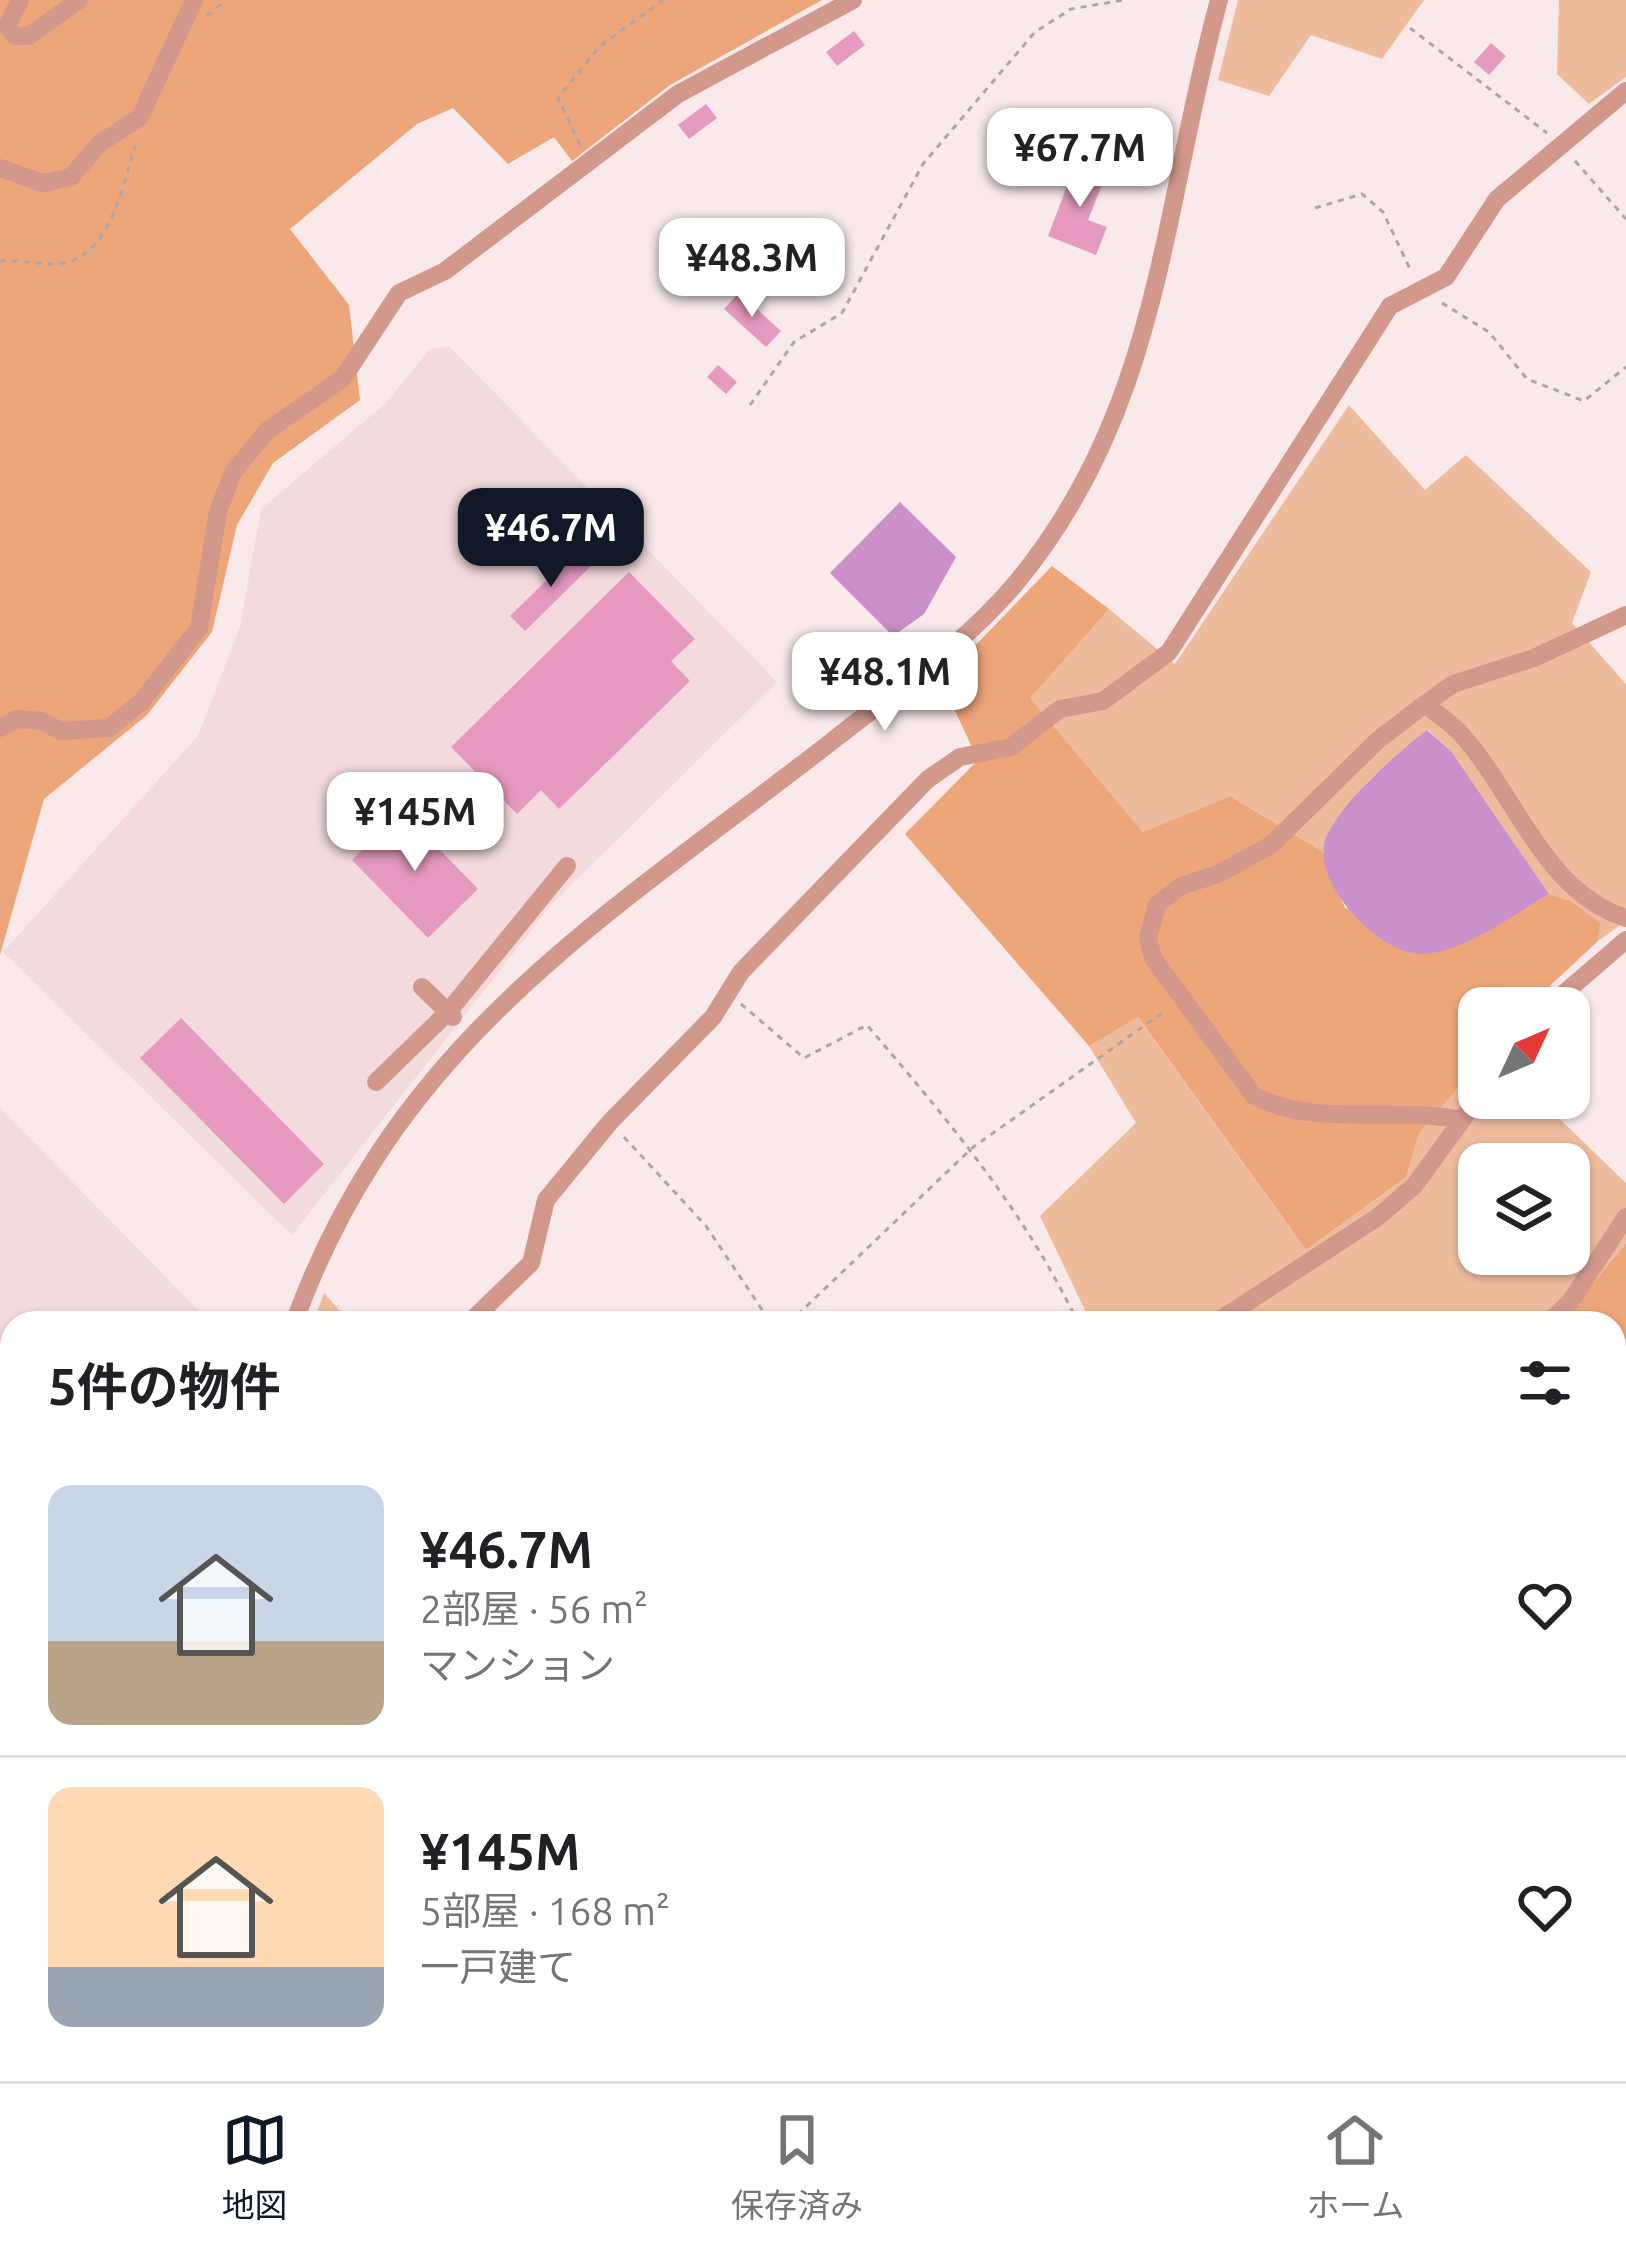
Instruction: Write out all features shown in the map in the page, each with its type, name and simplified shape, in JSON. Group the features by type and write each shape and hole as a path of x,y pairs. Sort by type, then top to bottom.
{"street":[{"path":"20,0 7,26 15,36 29,36 79,0"},
{"path":"0,168 43,184 70,177 99,144 140,117 194,0"},
{"path":"0,728 17,719 41,721 61,731 109,728 141,702 199,628 218,512 244,458 267,430 343,378 399,292 445,271 678,94 853,0"},
{"path":"299,1311 357,1183 469,1033 592,922 961,638 1028,566 1086,482 1139,355 1219,0"},
{"path":"481,1311 531,1263 546,1200 610,1122 730,995 742,972 928,778 960,758 1011,747 1060,709 1103,701 1169,652 1390,306 1446,277 1497,199 1626,92"},
{"path":"1233,1311 1378,1216 1414,1186 1462,1120 1431,1113 1278,1108 1240,1083 1153,958 1148,938 1157,905 1181,886 1218,874 1271,845 1378,740 1453,684 1534,658 1626,615"},
{"path":"1425,704 1461,734 1539,847 1598,909 1626,918"},
{"path":"376,1082 448,1012 567,866"},
{"path":"1571,987 1626,940"},
{"path":"422,987 469,1033"},
{"path":"1561,1311 1626,1217"}],"path":[{"path":"589,164 558,98 600,46 663,0"},
{"path":"750,405 794,342 842,313 923,164 1036,32 1071,9 1124,0"},
{"path":"1411,28 1562,145 1626,219"},
{"path":"0,261 60,265 96,243 112,214 140,117"},
{"path":"1315,208 1362,194 1383,212 1420,290 1489,332 1527,379 1584,401 1626,367"},
{"path":"802,1311 972,1148 1170,1007 1176,988"},
{"path":"730,995 804,1058 867,1025 972,1148 1051,1266 1072,1311"},
{"path":"610,1122 706,1226 763,1311"}],"shaded area":[{"path":"0,0 822,0 670,85 572,161 554,137 508,164 453,108 417,124 290,229 349,305 360,400 273,463 237,525 212,632 147,715 44,799 0,955"},
{"path":"1238,0 1424,0 1382,59 1311,35 1269,96 1218,80"},
{"path":"1559,0 1626,0 1626,77 1589,104 1557,74"},
{"path":"449,346 777,682 552,904 292,1235 3,952 198,736 240,627 261,509 386,403 430,349"},
{"path":"1349,405 1425,490 1466,455 1591,572 1572,623 1626,684 1626,921 1598,941 1599,923 1571,901 1549,894 1451,751 1428,730 1352,800 1323,852 1230,796 1143,832 1029,697 1109,609 1175,664"},
{"path":"900,502 956,557 924,614 893,636 830,573"},
{"path":"1052,566 1109,609 1030,698 1143,832 1230,796 1323,852 1345,908 1469,941 1549,894 1571,901 1600,923 1598,941 1549,987 1458,987 1458,1088 1419,1134 1406,1177 1306,1250 1138,1017 1089,1046 905,834 978,760 941,681"},
{"path":"1427,730 1451,751 1549,894 1473,939 1423,954 1387,943 1352,913 1328,875 1324,855 1326,838 1344,809"},
{"path":"1137,1016 1306,1250 1406,1177 1419,1134 1458,1088 1458,1119 1560,1119 1585,1143 1458,1143 1458,1275 1590,1275 1590,1148 1626,1183 1626,1243 1571,1311 1085,1311 1040,1216 1136,1123 1089,1046"},
{"path":"0,1108 199,1311 0,1311"},
{"path":"1626,1243 1626,1311 1571,1311"},
{"path":"324,1293 340,1311 317,1311"}],"building":[{"path":"854,31 865,45 837,66 826,52"},
{"path":"1491,43 1506,56 1489,75 1474,62"},
{"path":"706,104 717,118 689,139 678,125"},
{"path":"1077,160 1107,172 1088,220 1107,227 1096,255 1048,236"},
{"path":"739,293 781,331 766,347 724,309"},
{"path":"718,365 737,382 726,394 707,377"},
{"path":"577,550 592,565 525,631 510,616"},
{"path":"629,572 695,639 671,661 690,681 559,809 541,790 517,814 451,747"},
{"path":"402,811 478,889 428,938 352,860"},
{"path":"181,1018 324,1164 284,1204 140,1058"}]}
